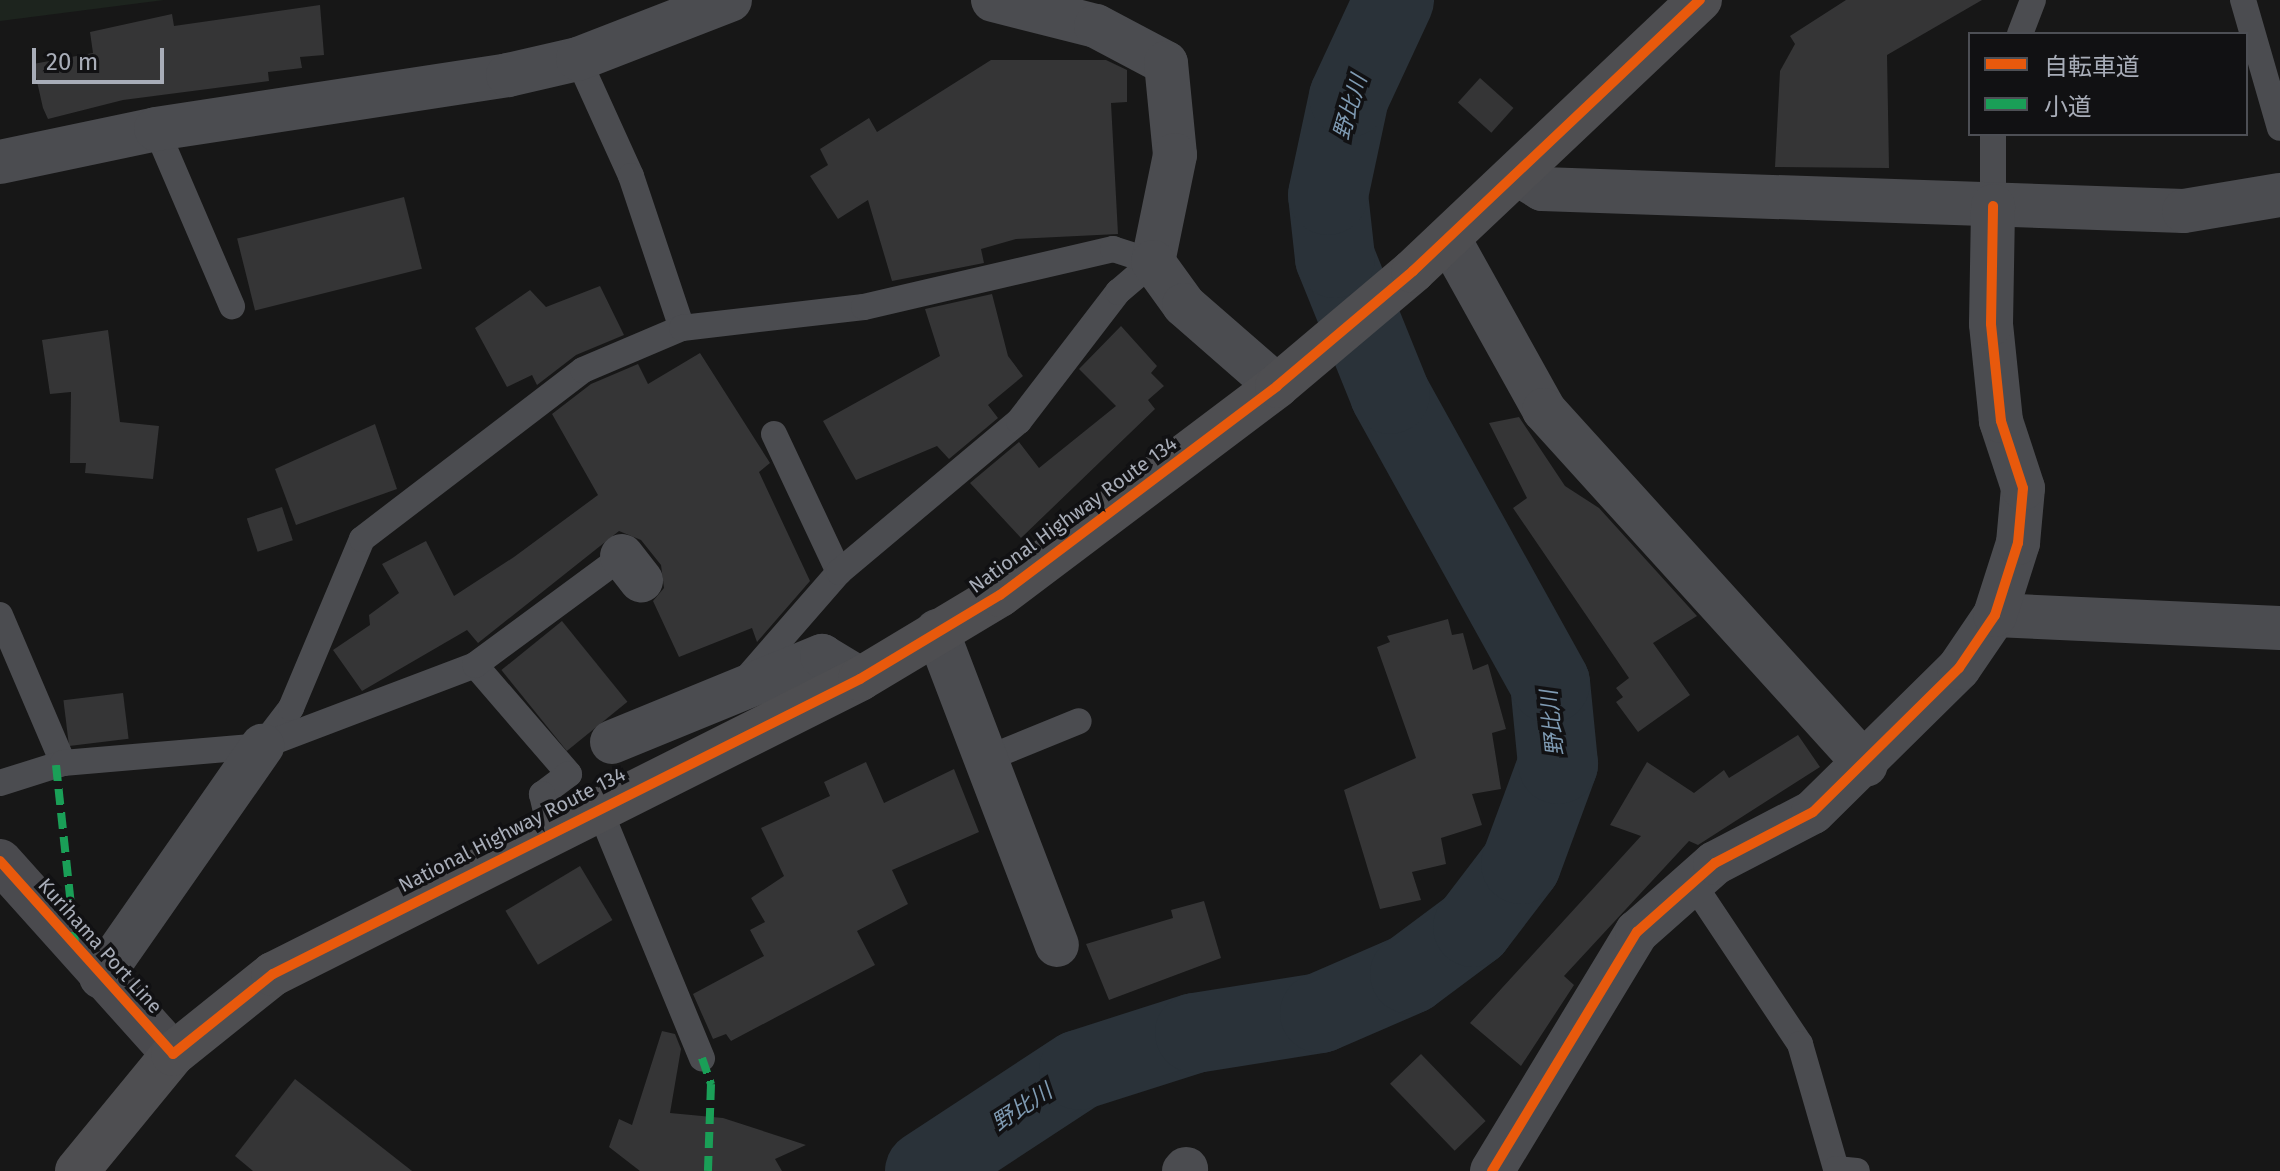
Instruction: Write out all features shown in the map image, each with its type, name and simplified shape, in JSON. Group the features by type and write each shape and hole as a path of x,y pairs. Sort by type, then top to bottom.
{"highway":[{"name":"National Highway Route 134","path":"77,1171 173,1054 273,974 550,828 860,679 1000,595 1290,375 1413,271 1519,175 1700,0"}],"main road":[{"name":"Kurihama Port Line","path":"0,861 173,1054"}],"street":[{"path":"0,162 156,129 578,59 730,0"},
{"path":"993,0 1096,26 1166,63 1175,155 1153,262 1184,305 1290,375"},
{"path":"1519,175 1542,189 1993,206 2184,211 2280,195"},
{"path":"1492,1171 1612,967 1637,932 1692,882 1813,812 1866,765 1959,668 1995,615 2018,543 2023,488 2001,421 1991,324 1993,206"},
{"path":"1449,239 1544,410 1866,765"},
{"path":"1995,615 2280,628"},
{"path":"937,631 1057,945"},
{"path":"612,742 822,656 860,679"},
{"path":"101,977 262,746"}],"lane":[{"path":"2021,32 2033,0"},
{"path":"2243,0 2280,128"},
{"path":"578,59 631,176 682,328"},
{"path":"156,129 232,306"},
{"path":"1993,136 1993,206"},
{"path":"262,746 291,708 362,539 583,370 682,328 864,307 1113,249 1153,262"},
{"path":"734,692 839,572 1019,421 1118,292 1153,262"},
{"path":"774,434 839,572"},
{"path":"0,783 63,763 262,746 475,665 630,563"},
{"path":"0,615 63,763"},
{"path":"475,665 569,774 542,794 550,828"},
{"path":"986,759 1079,721"},
{"path":"598,806 702,1058"},
{"path":"1692,882 1800,1044 1836,1169 1857,1171"}],"shaded area":[{"path":"0,0 164,0 0,21"}],"building":[{"path":"1846,0 1982,0 1887,55 1889,168 1775,167 1780,71 1795,44 1790,36"},
{"path":"320,5 324,55 300,57 302,68 268,72 269,81 123,100 48,119 43,108 33,64 93,53 90,32 172,14 174,26"},
{"path":"991,60 1106,60 1127,70 1127,102 1111,103 1118,234 1016,239 981,249 984,263 892,281 868,200 838,219 810,176 828,165 820,149 869,118 877,132"},
{"path":"1480,78 1513,108 1491,133 1458,103"},
{"path":"404,197 422,269 255,310 237,239"},
{"path":"600,286 624,335 576,355 537,385 532,375 507,387 475,328 530,290 546,307"},
{"path":"992,294 1008,356 1023,376 988,405 998,418 949,459 937,446 856,480 823,421 940,356 925,309"},
{"path":"1121,326 1157,366 1151,373 1164,386 1148,400 1155,409 1021,538 970,483 1019,442 1039,468 1116,406 1079,369"},
{"path":"108,330 120,422 159,426 153,479 85,473 86,463 70,463 71,392 50,394 42,340"},
{"path":"700,353 770,463 759,472 810,581 757,642 752,628 679,657 653,601 664,588 661,565 641,540 619,531 478,643 467,630 362,691 333,650 370,625 369,615 399,593 382,564 426,541 454,596 514,557 598,495 552,414 591,384 638,364 648,384"},
{"path":"1519,417 1565,486 1599,508 1697,616 1653,643 1690,695 1638,732 1616,702 1623,697 1616,688 1629,678 1513,508 1527,498 1489,423"},
{"path":"375,424 397,489 296,525 275,469"},
{"path":"282,507 293,540 258,552 247,518"},
{"path":"1448,619 1452,635 1463,633 1473,670 1488,664 1506,729 1492,733 1501,789 1472,794 1482,825 1441,838 1446,864 1412,872 1421,900 1380,909 1344,790 1416,758 1377,647 1390,642 1387,636"},
{"path":"562,621 627,702 567,751 501,670"},
{"path":"123,693 129,739 69,746 63,700"},
{"path":"1798,735 1820,767 1698,845 1689,841 1564,976 1574,985 1521,1066 1470,1023 1641,836 1610,825 1647,762 1694,793 1724,770 1729,778"},
{"path":"866,762 884,803 954,769 979,832 892,870 908,904 857,931 875,965 731,1041 726,1034 713,1039 693,994 764,956 750,930 765,922 751,898 784,876 761,828 830,796 824,782"},
{"path":"580,866 612,920 538,965 505,911"},
{"path":"1204,901 1221,958 1109,1000 1086,944 1173,918 1171,910"},
{"path":"662,1031 675,1034 681,1049 670,1113 723,1118 806,1145 775,1159 782,1171 640,1171 609,1147 619,1119 632,1125"},
{"path":"1421,1054 1486,1121 1455,1151 1390,1084"},
{"path":"295,1079 412,1171 253,1171 235,1156"}],"waterway":[{"name":"野比川","path":"925,1171 1079,1070 1195,1033 1320,1013 1410,974 1473,927 1521,864 1558,764 1550,683 1390,394 1335,258 1328,195 1349,97 1394,0"}],"marked path":[{"path":"56,765 75,943"},
{"path":"702,1058 711,1084 708,1171"}],"cycle path":[{"path":"0,861 173,1054 273,974 860,679 1000,595 1277,386 1413,271 1700,0"},
{"path":"1492,1171 1637,932 1715,863 1813,812 1959,668 1995,615 2018,543 2023,488 2001,421 1991,324 1993,206"}]}
